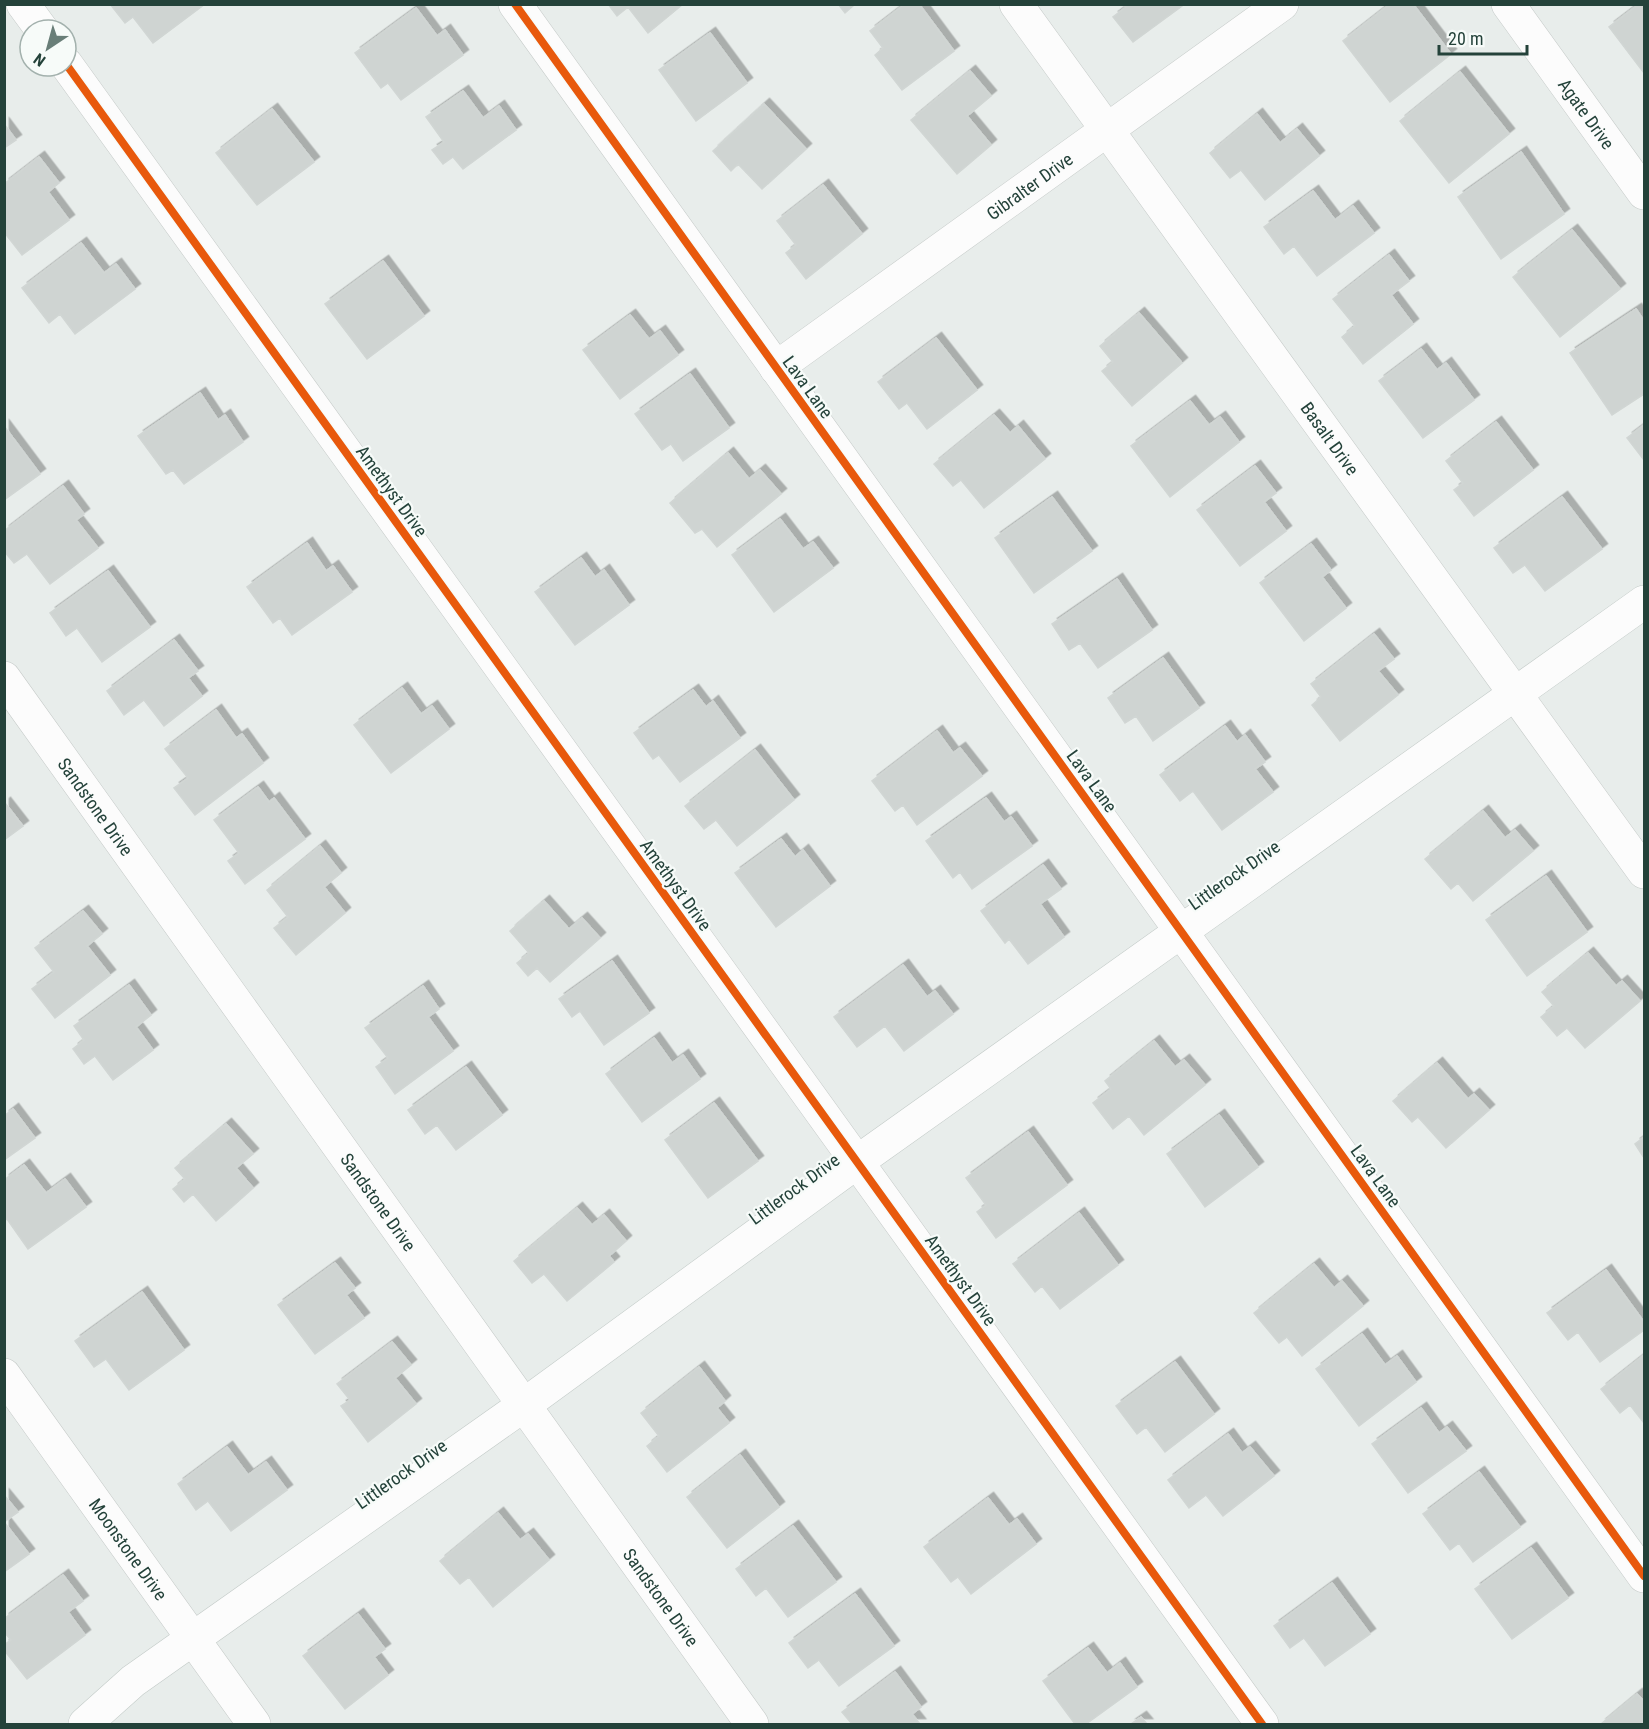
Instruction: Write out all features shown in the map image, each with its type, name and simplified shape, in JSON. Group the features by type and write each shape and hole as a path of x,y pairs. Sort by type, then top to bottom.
{"street":[{"path":"23,4 33,18"},
{"name":"Lava Lane","path":"515,4 1644,1576"},
{"name":"Basalt Drive","path":"1016,4 1644,872"},
{"name":"Gibralter Drive","path":"776,368 1282,4"},
{"name":"Agate Drive","path":"1508,4 1644,193"},
{"name":"Amethyst Drive","path":"76,78 1262,1725"},
{"name":"Littlerock Drive","path":"85,1725 133,1681 524,1406 857,1162 1644,603"},
{"name":"Sandstone Drive","path":"4,678 752,1725"},
{"name":"Moonstone Drive","path":"4,1375 254,1725"}],"building":[{"path":"110,4 205,4 153,43 133,17 125,23"},
{"path":"608,4 683,4 648,33 628,7 617,16"},
{"path":"838,4 855,4 845,13"},
{"path":"905,4 919,4 954,51 902,90 875,55 883,48 870,31"},
{"path":"1123,4 1181,4 1182,6 1133,42 1113,17 1126,7"},
{"path":"1390,4 1413,4 1451,54 1390,102 1343,41"},
{"path":"1639,4 1644,4 1644,73 1609,27"},
{"path":"416,8 437,36 445,30 463,55 401,100 388,83 381,88 355,53"},
{"path":"710,33 747,83 696,121 659,70"},
{"path":"970,71 991,96 967,116 991,145 957,174 911,120"},
{"path":"1460,72 1509,134 1449,183 1400,121"},
{"path":"463,91 483,118 499,106 516,130 463,169 453,157 443,164 432,150 444,142 426,117"},
{"path":"764,104 806,149 762,189 738,164 731,171 713,151"},
{"path":"272,109 314,162 257,205 216,153"},
{"path":"1257,114 1280,143 1297,129 1319,156 1265,200 1241,170 1230,178 1210,153"},
{"path":"4,124 16,140 4,148"},
{"path":"1521,152 1564,214 1501,259 1458,197"},
{"path":"39,157 59,183 48,192 69,220 22,255 4,232 4,184"},
{"path":"823,185 862,234 806,279 786,253 796,245 777,221"},
{"path":"1313,191 1335,220 1353,206 1374,233 1317,276 1294,246 1284,254 1264,227"},
{"path":"1572,230 1620,289 1560,337 1513,277"},
{"path":"81,243 104,273 116,264 135,289 75,334 60,314 49,323 22,288"},
{"path":"1389,255 1409,281 1391,295 1413,324 1363,364 1342,337 1355,326 1333,299"},
{"path":"383,261 424,316 367,359 325,304"},
{"path":"1636,309 1644,321 1644,394 1612,415 1570,353"},
{"path":"1139,313 1182,363 1132,406 1102,371 1113,362 1100,346"},
{"path":"630,315 649,339 660,331 678,355 620,399 583,350"},
{"path":"936,338 977,390 927,429 907,403 899,409 878,382"},
{"path":"1421,349 1437,370 1446,363 1474,400 1423,438 1379,381"},
{"path":"690,374 729,428 683,461 671,444 662,450 635,414"},
{"path":"200,393 218,420 225,415 243,442 184,484 173,470 166,474 138,436"},
{"path":"1190,401 1209,425 1220,417 1239,442 1170,497 1131,446"},
{"path":"994,415 1010,433 1018,426 1045,459 984,508 961,480 953,486 934,464"},
{"path":"1496,422 1533,470 1474,516 1454,490 1463,483 1446,461"},
{"path":"1644,425 1644,460 1627,438"},
{"path":"4,426 40,474 4,500"},
{"path":"728,453 749,479 760,470 781,494 717,547 702,529 695,533 670,503"},
{"path":"1255,466 1276,493 1264,502 1286,531 1240,566 1197,510"},
{"path":"63,486 84,514 76,520 98,548 50,584 27,554 14,563 4,551 4,531"},
{"path":"1052,497 1092,551 1034,593 995,538"},
{"path":"1562,497 1602,549 1545,591 1525,565 1513,573 1494,548"},
{"path":"780,519 803,549 813,542 833,568 774,612 732,555"},
{"path":"307,543 326,571 333,566 352,592 292,635 280,618 273,623 247,587"},
{"path":"1311,544 1331,570 1322,577 1346,608 1304,641 1260,583"},
{"path":"581,558 595,577 604,570 629,605 575,645 535,592"},
{"path":"108,571 150,627 102,662 77,628 66,636 50,613"},
{"path":"1117,579 1152,630 1098,668 1080,643 1069,650 1052,624"},
{"path":"1374,634 1394,659 1378,671 1398,695 1340,741 1312,705 1321,697 1311,684"},
{"path":"174,640 198,671 188,678 202,696 164,726 144,700 124,715 107,691"},
{"path":"1163,658 1199,708 1153,741 1136,716 1125,723 1108,698"},
{"path":"402,688 421,714 432,706 449,729 391,773 354,725"},
{"path":"693,690 706,707 713,701 740,738 680,782 659,755 653,759 634,733"},
{"path":"216,710 236,738 242,734 263,763 195,815 174,788 188,778 165,749"},
{"path":"1225,726 1237,742 1245,735 1265,762 1255,769 1273,792 1222,830 1193,791 1180,801 1160,775"},
{"path":"937,731 953,753 960,748 982,776 917,825 903,805 895,811 872,781"},
{"path":"755,750 794,800 737,846 716,820 704,829 685,806"},
{"path":"258,787 269,802 274,798 305,839 245,884 228,861 239,853 214,820"},
{"path":"986,798 1004,822 1011,817 1032,846 972,889 960,872 953,878 926,841"},
{"path":"4,804 23,826 4,840"},
{"path":"1483,811 1505,838 1515,830 1533,851 1473,901 1458,883 1451,889 1425,859"},
{"path":"781,839 795,857 803,850 830,886 776,927 735,873"},
{"path":"320,846 341,873 324,887 345,913 296,955 274,928 288,917 267,890"},
{"path":"1043,865 1061,889 1040,904 1064,937 1028,964 1009,939 1005,943 981,911"},
{"path":"1546,876 1587,932 1527,976 1486,920"},
{"path":"544,901 569,929 582,918 600,938 550,982 537,968 528,976 517,963 529,953 510,931"},
{"path":"83,911 102,934 87,946 110,975 55,1018 32,989 54,972 35,948"},
{"path":"1588,953 1616,986 1622,981 1640,1001 1585,1048 1567,1028 1557,1036 1541,1017 1554,1006 1542,992"},
{"path":"612,961 649,1013 604,1045 580,1011 572,1017 559,999"},
{"path":"903,965 927,997 935,991 953,1014 904,1051 885,1026 857,1047 834,1017"},
{"path":"129,985 151,1015 136,1027 153,1050 113,1080 95,1056 84,1064 73,1049 84,1040 74,1026"},
{"path":"423,986 439,1009 428,1017 453,1051 395,1094 376,1067 388,1058 365,1028"},
{"path":"654,1038 672,1063 683,1055 700,1079 642,1122 606,1074"},
{"path":"1154,1041 1175,1067 1184,1060 1205,1085 1144,1135 1129,1116 1113,1129 1093,1103 1111,1089 1105,1081"},
{"path":"1437,1063 1468,1099 1474,1094 1489,1110 1446,1148 1418,1117 1412,1122 1393,1101"},
{"path":"466,1067 502,1115 456,1150 437,1125 425,1134 408,1110"},
{"path":"714,1103 758,1161 708,1198 665,1140"},
{"path":"13,1109 35,1138 4,1160 4,1116"},
{"path":"1219,1115 1258,1167 1205,1207 1167,1154"},
{"path":"226,1124 253,1154 236,1168 253,1188 216,1221 193,1194 184,1202 173,1189 185,1179 175,1168"},
{"path":"1028,1132 1067,1185 996,1238 977,1212 986,1205 966,1178"},
{"path":"1644,1137 1644,1158 1635,1144"},
{"path":"24,1165 46,1193 65,1179 86,1207 28,1249 7,1219 4,1221 4,1180"},
{"path":"577,1208 592,1225 604,1215 626,1241 609,1256 614,1262 567,1301 544,1274 532,1283 514,1261"},
{"path":"1079,1213 1118,1265 1060,1309 1042,1286 1035,1292 1013,1264"},
{"path":"335,1263 355,1288 346,1295 364,1318 315,1354 278,1305"},
{"path":"1314,1264 1334,1288 1342,1281 1363,1306 1302,1356 1287,1337 1279,1343 1254,1313"},
{"path":"1606,1270 1644,1322 1644,1330 1600,1362 1578,1332 1568,1340 1547,1313"},
{"path":"142,1292 184,1350 129,1390 106,1359 94,1367 75,1341"},
{"path":"1362,1334 1385,1365 1397,1356 1416,1382 1359,1426 1316,1369"},
{"path":"392,1342 411,1365 395,1378 416,1404 368,1442 341,1406 350,1400 337,1384"},
{"path":"1644,1355 1644,1423 1630,1405 1620,1413 1601,1389"},
{"path":"1175,1362 1214,1414 1165,1452 1146,1427 1137,1434 1116,1406"},
{"path":"699,1367 725,1401 717,1408 729,1423 667,1472 647,1446 659,1436 641,1413"},
{"path":"1421,1408 1439,1433 1447,1427 1466,1451 1408,1493 1372,1444"},
{"path":"1228,1434 1242,1453 1250,1447 1274,1476 1223,1516 1206,1495 1189,1508 1168,1480"},
{"path":"227,1447 248,1475 266,1462 287,1490 231,1531 208,1501 196,1510 178,1484"},
{"path":"740,1455 779,1507 727,1548 687,1497"},
{"path":"1479,1472 1520,1527 1473,1562 1459,1543 1450,1550 1423,1514"},
{"path":"4,1495 18,1512 4,1522"},
{"path":"988,1498 1009,1525 1017,1519 1036,1544 971,1594 958,1577 951,1582 924,1547"},
{"path":"498,1513 520,1540 528,1534 549,1560 493,1607 469,1577 460,1584 440,1561"},
{"path":"4,1522 29,1554 4,1572"},
{"path":"793,1526 836,1582 788,1617 766,1588 756,1596 736,1569"},
{"path":"1531,1548 1568,1598 1512,1639 1475,1589"},
{"path":"63,1575 83,1601 68,1612 85,1635 27,1679 4,1650 4,1645 11,1640 4,1632 4,1619"},
{"path":"1332,1583 1370,1634 1325,1666 1304,1638 1290,1648 1274,1626"},
{"path":"855,1594 894,1646 839,1686 819,1660 808,1668 789,1643"},
{"path":"358,1614 385,1649 374,1657 388,1675 345,1709 303,1656"},
{"path":"1088,1648 1107,1673 1120,1663 1137,1687 1086,1724 1075,1724 1043,1681"},
{"path":"895,1672 921,1707 912,1714 920,1724 852,1724 842,1712"},
{"path":"1637,1694 1644,1701 1644,1724 1601,1724"},
{"path":"1141,1717 1147,1724 1131,1724"}],"cycle path":[{"path":"515,4 1644,1576"},
{"path":"76,78 1262,1724"}]}
